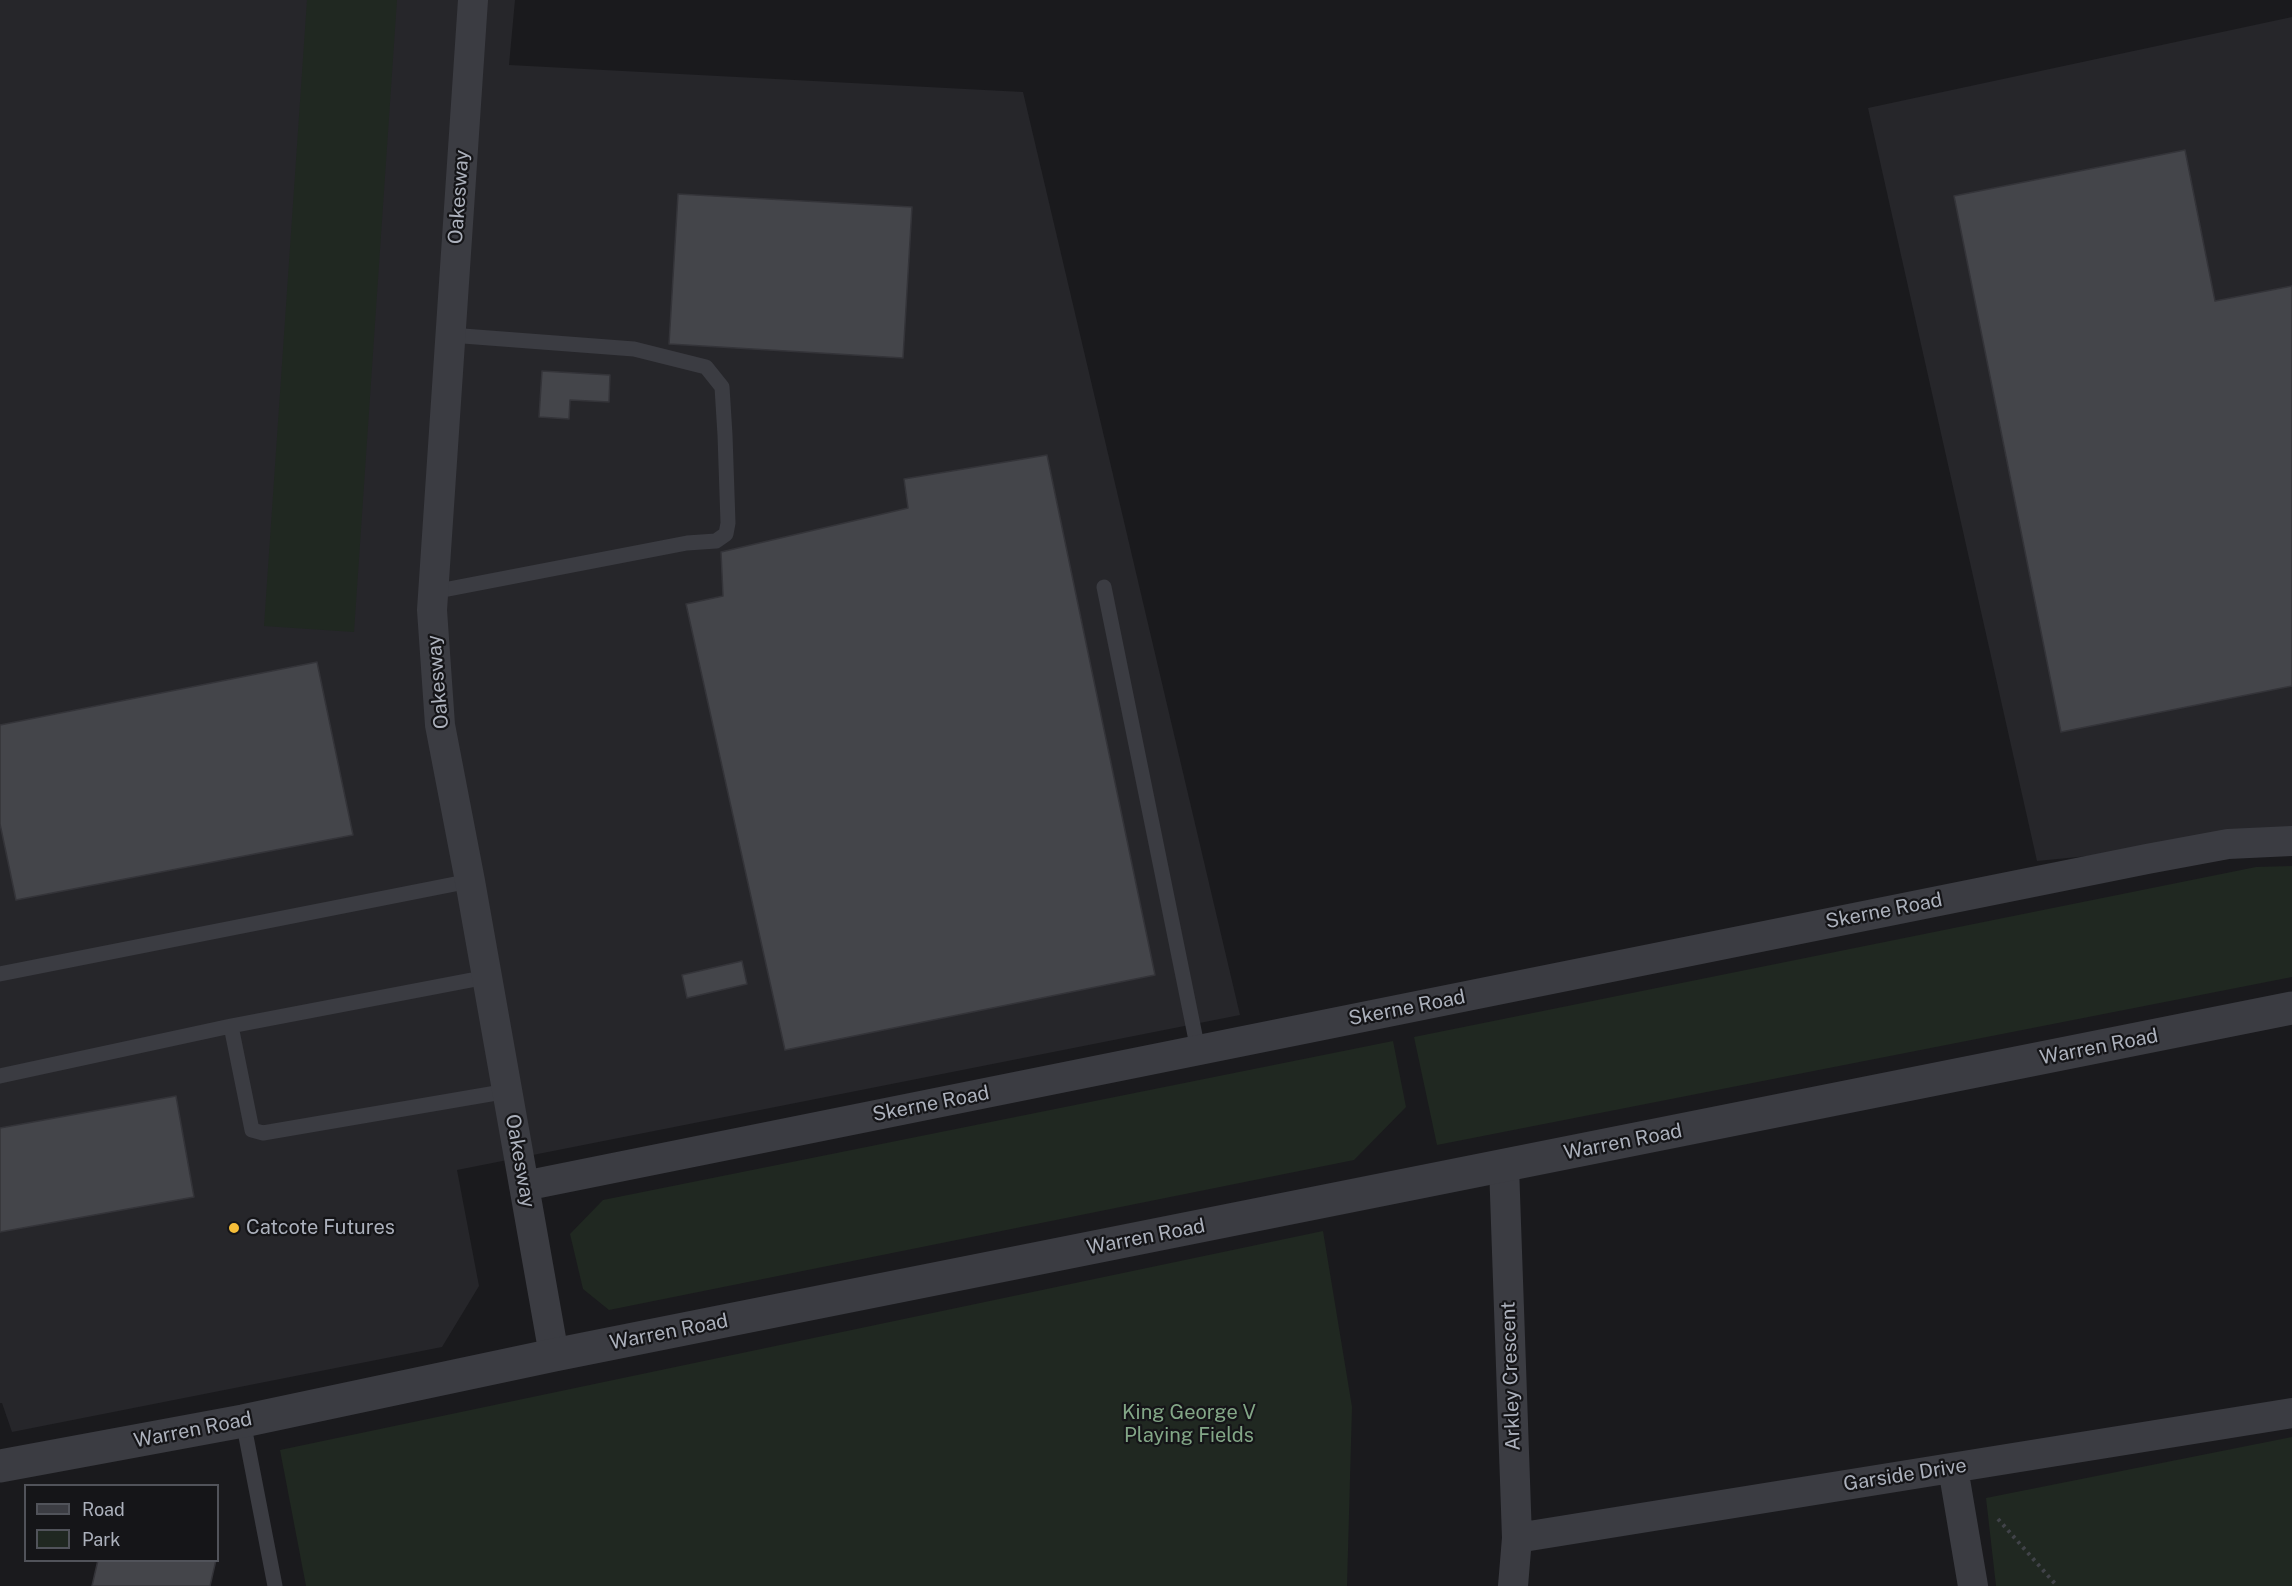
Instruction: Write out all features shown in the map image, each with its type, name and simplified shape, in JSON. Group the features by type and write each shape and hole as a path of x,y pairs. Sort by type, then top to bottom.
{"street":[{"name":"Oakesway","path":"473,0 432,610 440,725 554,1355"},
{"name":"Skerne Road","path":"524,1186 2146,859 2228,844 2292,841"},
{"name":"Warren Road","path":"0,1466 243,1421 554,1355 2292,1008"},
{"name":"Arkley Crescent","path":"1504,1166 1517,1538 1513,1586"},
{"name":"Garside Drive","path":"1517,1538 2292,1413"},
{"path":"1953,1468 1973,1586"}],"lane":[{"path":"433,592 687,543 716,541 726,534 728,522 722,387 706,367 634,349 450,335"},
{"path":"1104,587 1198,1050"},
{"path":"0,974 470,881"},
{"path":"0,1076 231,1026 487,977"},
{"path":"231,1026 252,1130 263,1133 507,1092"},
{"path":"243,1421 275,1586"}],"path":[{"path":"1998,1518 2057,1586"}],"shaded area":[{"path":"0,0 515,0 509,65 1023,92 1240,1015 457,1170 479,1286 442,1347 12,1432 2,1403 0,1403"},
{"path":"2292,17 2292,836 2037,861 1868,108"}],"green space":[{"path":"307,0 397,0 354,632 264,626"},
{"path":"2292,866 2292,977 1437,1145 1414,1037 2256,867"},
{"path":"1393,1041 1406,1107 1354,1160 609,1310 583,1289 570,1234 603,1200"},
{"name":"King George V Playing Fields","path":"1323,1231 1352,1407 1347,1586 306,1586 280,1450"},
{"path":"2292,1437 2292,1586 1996,1586 1986,1498"}],"building":[{"path":"2185,150 2215,301 2292,286 2292,686 2061,732 1954,196"},
{"path":"678,194 912,207 903,358 669,344"},
{"path":"542,371 610,375 609,402 570,400 569,419 539,417"},
{"path":"1047,455 1155,975 785,1050 686,604 723,596 721,552 908,508 904,479"},
{"path":"317,662 353,835 16,900 0,824 0,725"},
{"path":"742,961 747,984 687,998 682,975"},
{"path":"176,1096 194,1197 0,1232 0,1128"},
{"path":"98,1562 216,1562 210,1586 92,1586"}],"place":[{"name":"Catcote Futures","path":"234,1228"}]}
